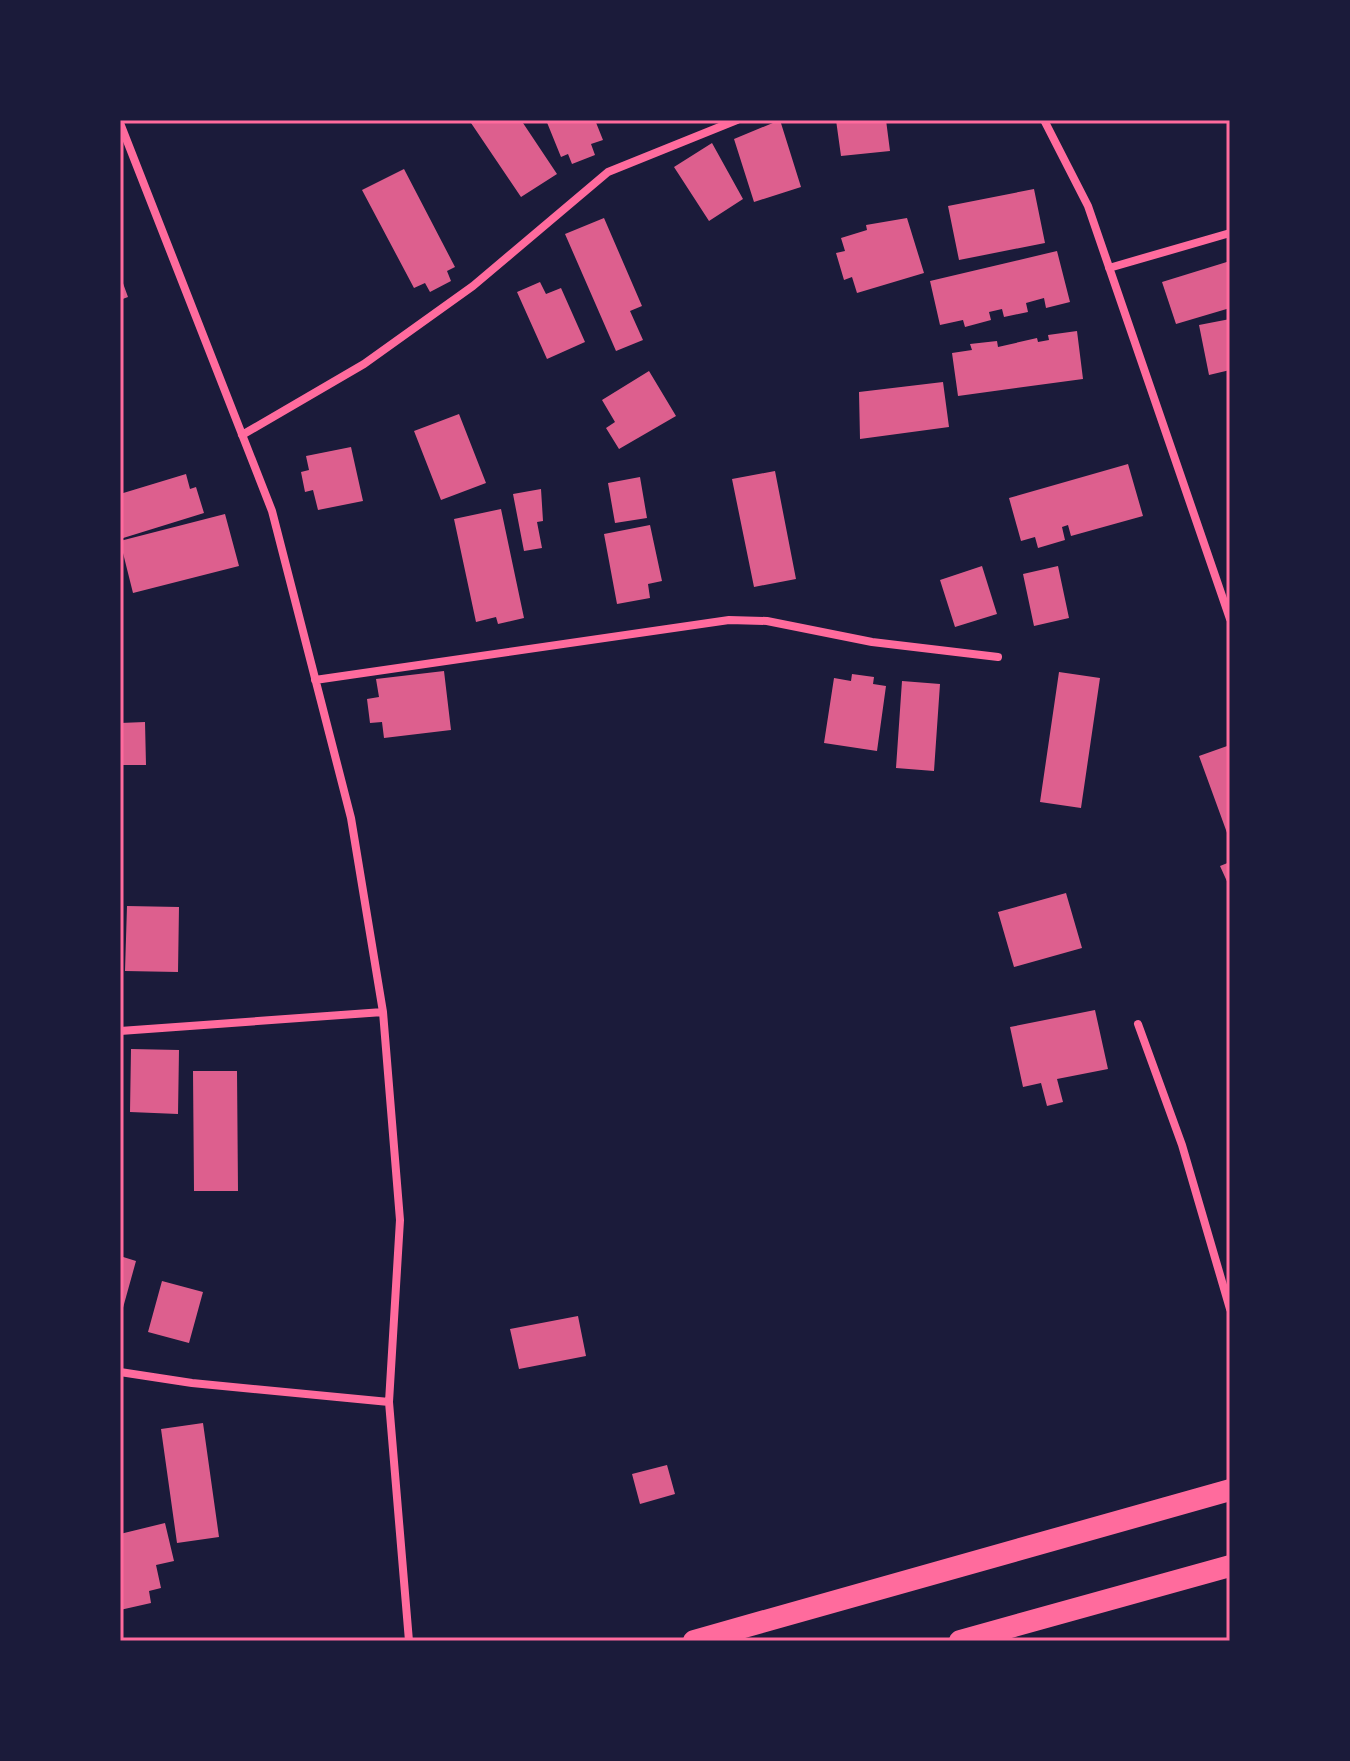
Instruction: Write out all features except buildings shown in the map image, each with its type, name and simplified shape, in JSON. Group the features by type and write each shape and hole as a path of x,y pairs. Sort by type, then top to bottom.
{"highway":[{"path":"694,1641 1230,1490"},
{"path":"960,1641 1230,1566"}],"street":[{"path":"242,435 364,364 461,295 524,246 608,172 737,120"},
{"path":"1044,120 1088,206 1230,619"},
{"path":"120,123 272,511 351,818 383,1012 400,1220 389,1402 409,1641"},
{"path":"1109,268 1230,233"},
{"path":"315,680 729,620 767,621 872,642 998,657"},
{"path":"120,1031 383,1012"},
{"path":"1138,1024 1182,1145 1230,1309"},
{"path":"120,1372 192,1383 389,1402"}]}
